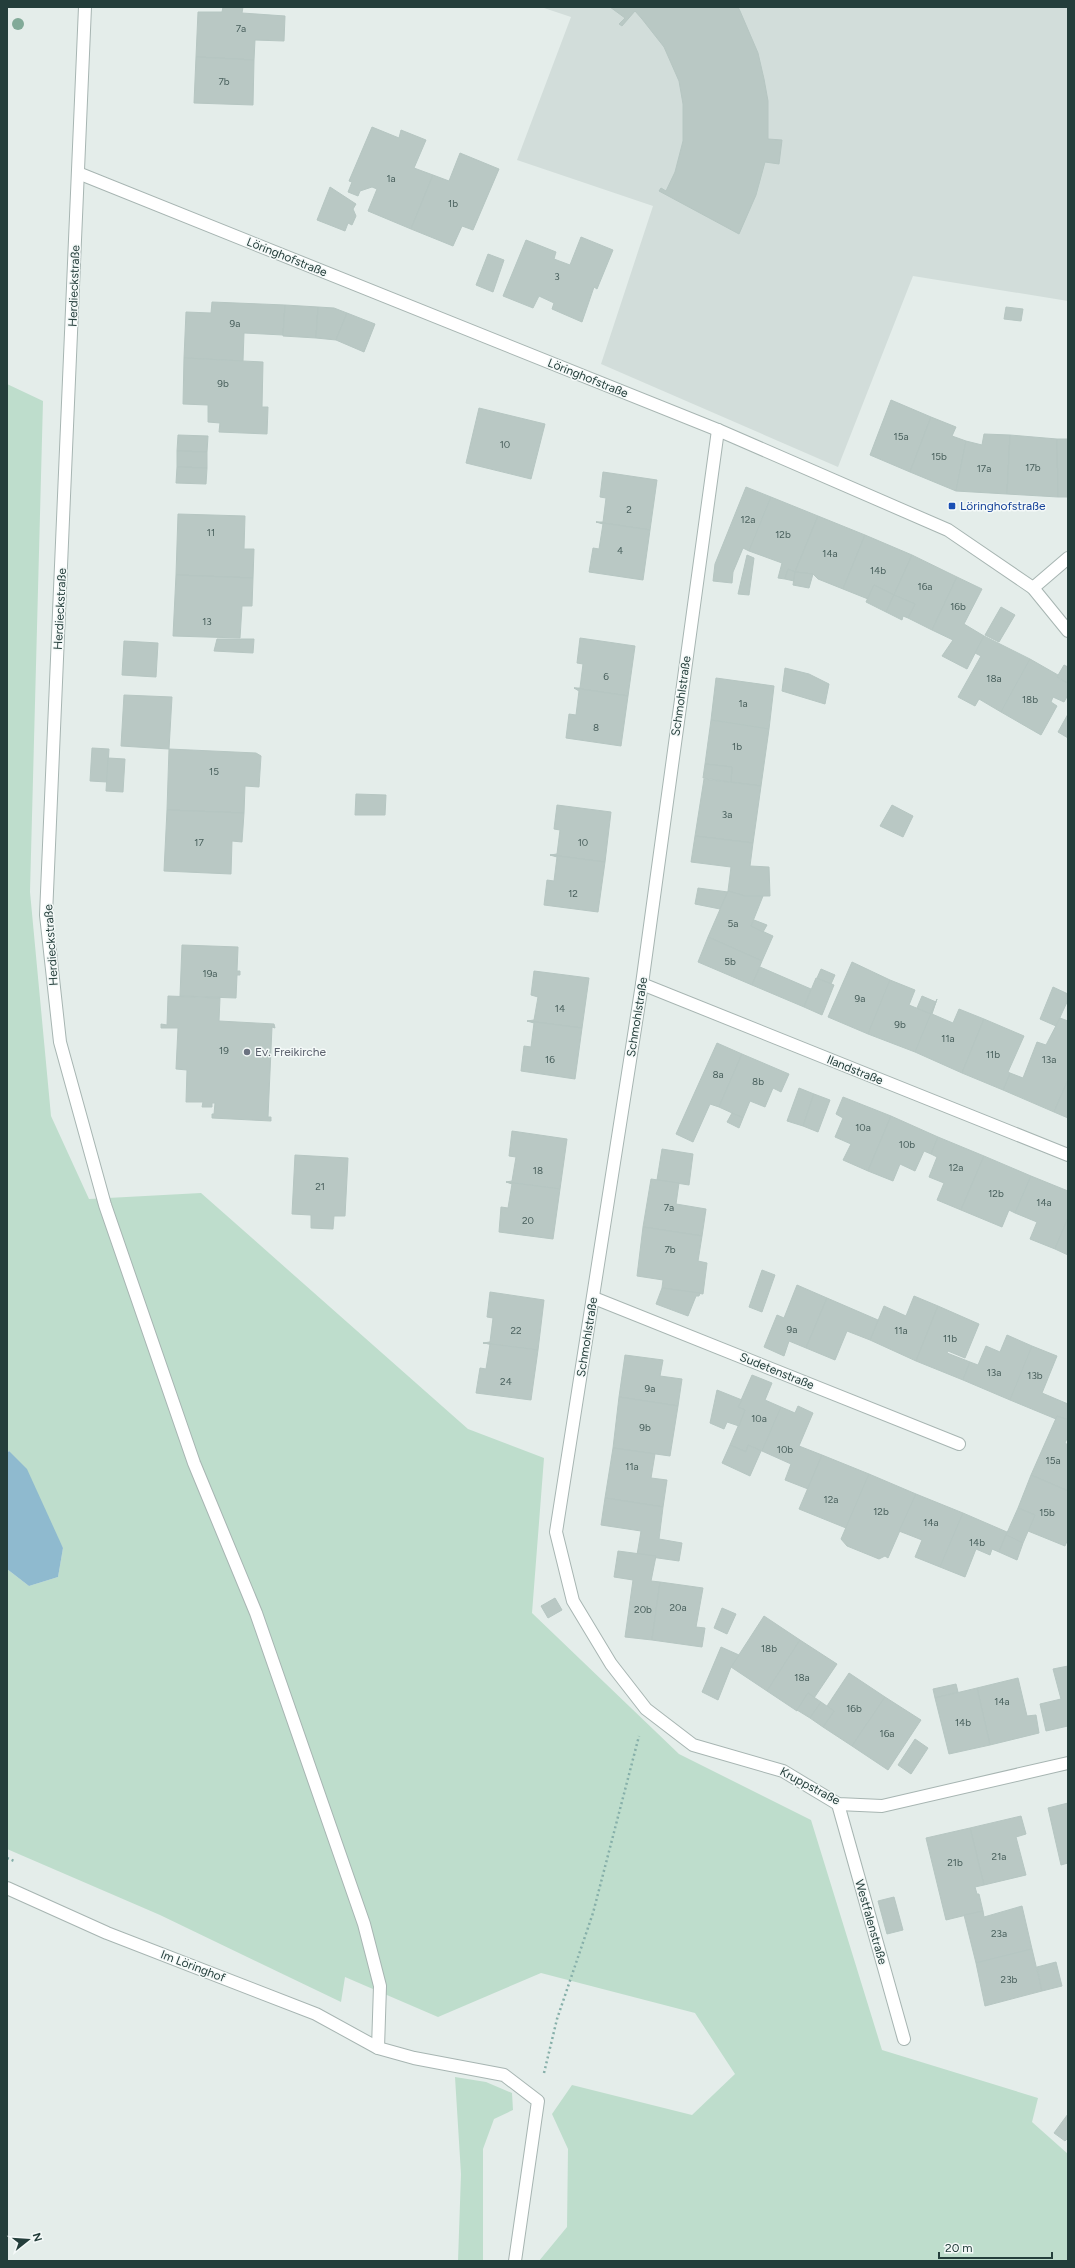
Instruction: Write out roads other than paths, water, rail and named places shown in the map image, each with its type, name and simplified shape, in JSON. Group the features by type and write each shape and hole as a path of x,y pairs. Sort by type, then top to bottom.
{"street":[{"name":"Herdieckstraße","path":"85,7 46,915 60,1042 105,1205 194,1463 256,1614 364,1924 380,1986 378,2048"},
{"name":"Löringhofstraße","path":"78,173 718,430 948,530 1033,588 1068,631"},
{"name":"Schmohlstraße","path":"573,1601 556,1532 594,1298 642,984 718,430"},
{"path":"1033,588 1068,558"},
{"name":"Ilandstraße","path":"642,984 1068,1155"},
{"name":"Sudetenstraße","path":"594,1298 959,1444"},
{"name":"Kruppstraße","path":"573,1601 611,1664 646,1709 693,1746 784,1770 838,1804 882,1806 1068,1763"},
{"name":"Westfalenstraße","path":"838,1804 904,2039"},
{"name":"Im Löringhof","path":"7,1888 107,1932 316,2014 378,2048 421,2059 504,2075 538,2101 514,2261"}],"water":[{"path":"9,1451 27,1469 63,1548 58,1577 29,1586 7,1569 7,1453"}],"place":[{"name":"Löringhofstraße","path":"952,506"},
{"name":"Ev. Freikirche","path":"247,1052"}]}
